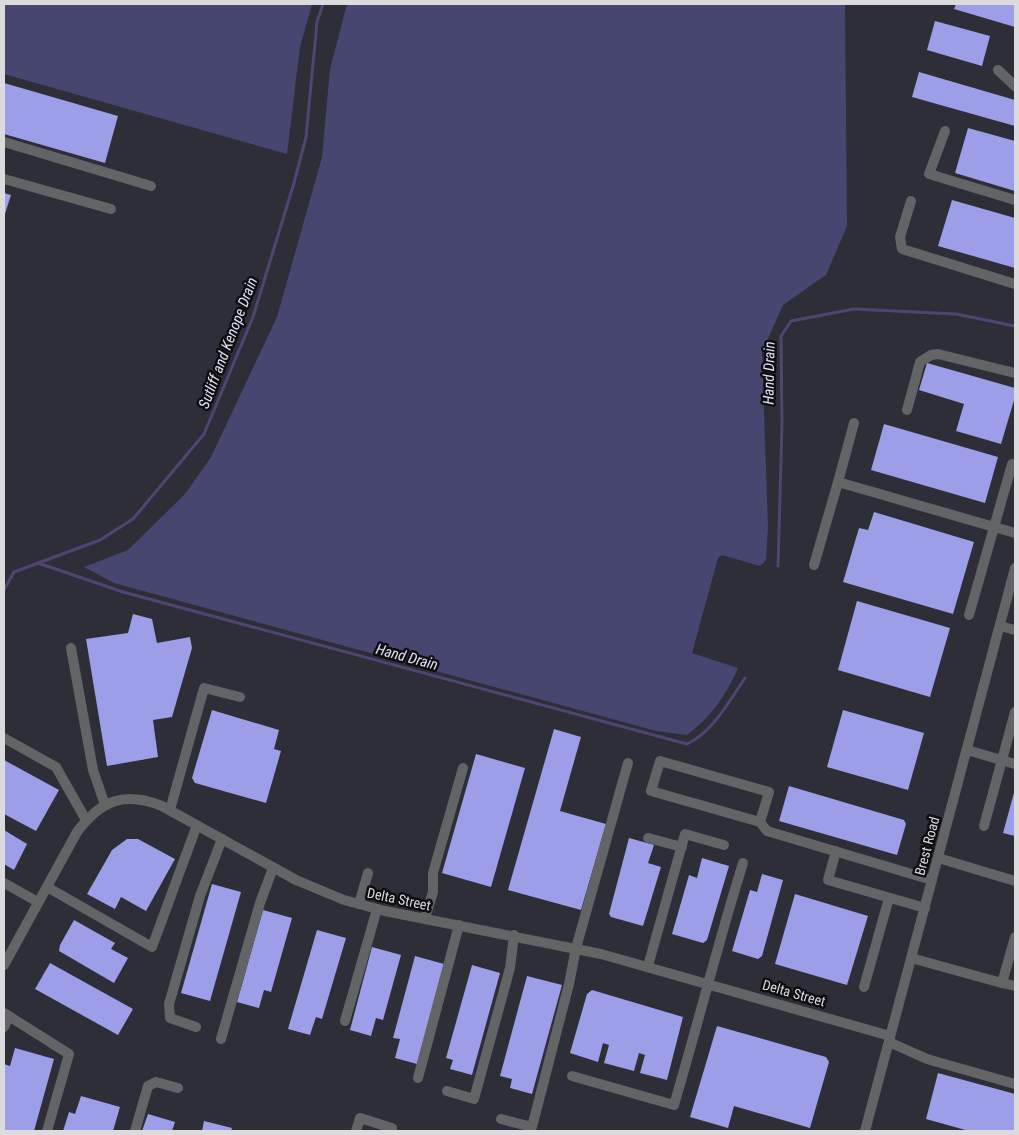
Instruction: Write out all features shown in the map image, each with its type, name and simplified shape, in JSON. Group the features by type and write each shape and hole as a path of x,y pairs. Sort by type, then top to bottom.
{"street":[{"path":"998,70 1015,86"},
{"path":"945,131 929,174 1015,200"},
{"path":"4,142 151,186"},
{"path":"4,179 111,209"},
{"path":"911,201 900,237 902,250 1015,284"},
{"path":"906,410 920,362 931,355 974,362 1015,373"},
{"path":"814,565 854,423"},
{"path":"969,615 1012,464"},
{"path":"838,482 1015,533"},
{"name":"Brest Road","path":"865,1131 1013,582 1015,568"},
{"path":"1000,626 1015,630"},
{"path":"71,648 93,770 105,805"},
{"path":"170,810 204,688 240,697"},
{"path":"984,826 1015,712"},
{"path":"4,738 56,767 86,820"},
{"path":"967,750 1015,764"},
{"path":"760,822 769,792 660,761 651,791 760,822 767,830 932,880"},
{"path":"501,1119 532,1127 569,984 576,948 628,763"},
{"path":"425,918 433,892 433,872 463,768"},
{"name":"Delta Street","path":"4,965 77,832 86,820 105,805 119,799 139,798 170,810 317,890 359,904 576,948 710,983 889,1039 927,1059 1015,1084"},
{"path":"47,887 152,947 197,825"},
{"path":"648,966 685,834 724,845"},
{"path":"648,838 682,847"},
{"path":"196,1027 170,1018 169,1004 203,889 222,839"},
{"path":"836,851 828,880 925,908"},
{"path":"938,858 1015,881"},
{"path":"572,1076 674,1105 710,983 715,954 743,863"},
{"path":"221,1039 260,903 274,868"},
{"path":"359,904 368,873"},
{"path":"4,883 38,902"},
{"path":"864,987 889,898"},
{"path":"345,1021 376,908"},
{"path":"418,1078 459,925"},
{"path":"447,1091 474,1099 510,968 514,935"},
{"path":"1002,983 1015,937"},
{"path":"911,958 1015,986"},
{"path":"4,1027 6,1014 69,1054 47,1131"},
{"path":"135,1131 148,1086 156,1082 178,1088"},
{"path":"356,1131 360,1118 392,1128"}],"shaded area":[{"path":"4,4 1015,4 1015,1131 4,1131"},
{"path":"4,4 312,4 300,47 287,154 4,74"},
{"path":"347,4 845,4 847,226 826,275 783,305 762,352 768,527 766,560 760,566 722,555 718,558 692,653 738,668 729,687 717,705 687,735 656,731 114,583 84,567 128,550 185,494 211,457 277,317 322,157 330,69"}],"building":[{"path":"956,4 1015,4 1015,27 954,9"},
{"path":"935,21 990,36 982,66 927,50"},
{"path":"919,72 1015,100 1015,126 912,97"},
{"path":"4,83 118,116 105,163 4,134"},
{"path":"968,128 1015,141 1015,191 955,173"},
{"path":"4,193 11,195 4,217"},
{"path":"952,200 1015,218 1015,268 938,246"},
{"path":"927,363 1015,388 1015,397 1001,444 956,431 964,404 919,390"},
{"path":"884,424 998,457 985,503 871,470"},
{"path":"874,512 974,542 953,614 843,582 859,528 868,530"},
{"path":"857,601 950,628 930,697 838,670"},
{"path":"133,614 152,619 157,643 190,637 192,648 172,717 153,720 158,757 107,766 86,639 128,633"},
{"path":"212,710 279,730 274,749 281,751 266,803 195,783 192,778"},
{"path":"843,710 924,733 908,790 827,767"},
{"path":"554,729 581,737 560,811 606,824 581,910 508,890"},
{"path":"476,754 525,768 491,887 442,873"},
{"path":"4,760 59,790 36,831 4,814"},
{"path":"789,786 904,820 906,824 897,855 779,821"},
{"path":"1015,789 1015,836 1003,833"},
{"path":"4,830 27,844 14,870 4,864"},
{"path":"629,838 654,845 648,863 661,867 643,926 611,917 609,914"},
{"path":"127,839 138,839 175,859 146,911 121,897 115,909 87,894 112,850"},
{"path":"702,858 729,866 707,940 703,943 672,934 689,875 697,878"},
{"path":"762,874 783,880 762,956 758,959 732,951 750,890 757,892"},
{"path":"212,884 241,892 210,1001 181,993"},
{"path":"795,894 868,916 847,985 775,964"},
{"path":"263,910 292,918 271,992 264,990 259,1008 237,1002"},
{"path":"74,920 115,943 111,949 128,958 114,983 59,951 60,945"},
{"path":"317,930 346,938 322,1019 316,1017 310,1035 288,1029"},
{"path":"372,947 401,955 383,1020 376,1018 371,1036 350,1030"},
{"path":"415,956 444,964 417,1064 395,1058 400,1039 393,1038"},
{"path":"50,963 133,1009 118,1035 35,989"},
{"path":"472,965 500,973 472,1075 450,1069 453,1060 446,1058"},
{"path":"527,976 562,985 532,1094 510,1088 512,1079 500,1076"},
{"path":"592,990 683,1017 667,1080 640,1073 645,1055 639,1053 634,1071 604,1063 609,1045 603,1043 598,1062 570,1053 587,994"},
{"path":"717,1026 826,1057 829,1062 810,1128 734,1106 728,1128 690,1117"},
{"path":"15,1048 54,1059 34,1131 4,1131 4,1064 10,1066"},
{"path":"938,1073 1015,1094 1015,1131 969,1131 926,1119"},
{"path":"81,1096 120,1107 113,1131 63,1131 69,1112 75,1114"},
{"path":"148,1114 175,1122 172,1131 142,1131"},
{"path":"204,1121 232,1128 231,1131 202,1131"}],"waterway":[{"name":"Sutliff and Kenope Drain","path":"4,590 14,572 100,540 133,519 204,434 253,317 294,183 306,137 317,22 323,4"},
{"name":"Hand Drain","path":"778,566 782,425 781,336 791,321 854,309 956,314 1015,326"},
{"name":"Hand Drain","path":"38,563 123,592 687,744 696,739 713,724 745,678"}]}
